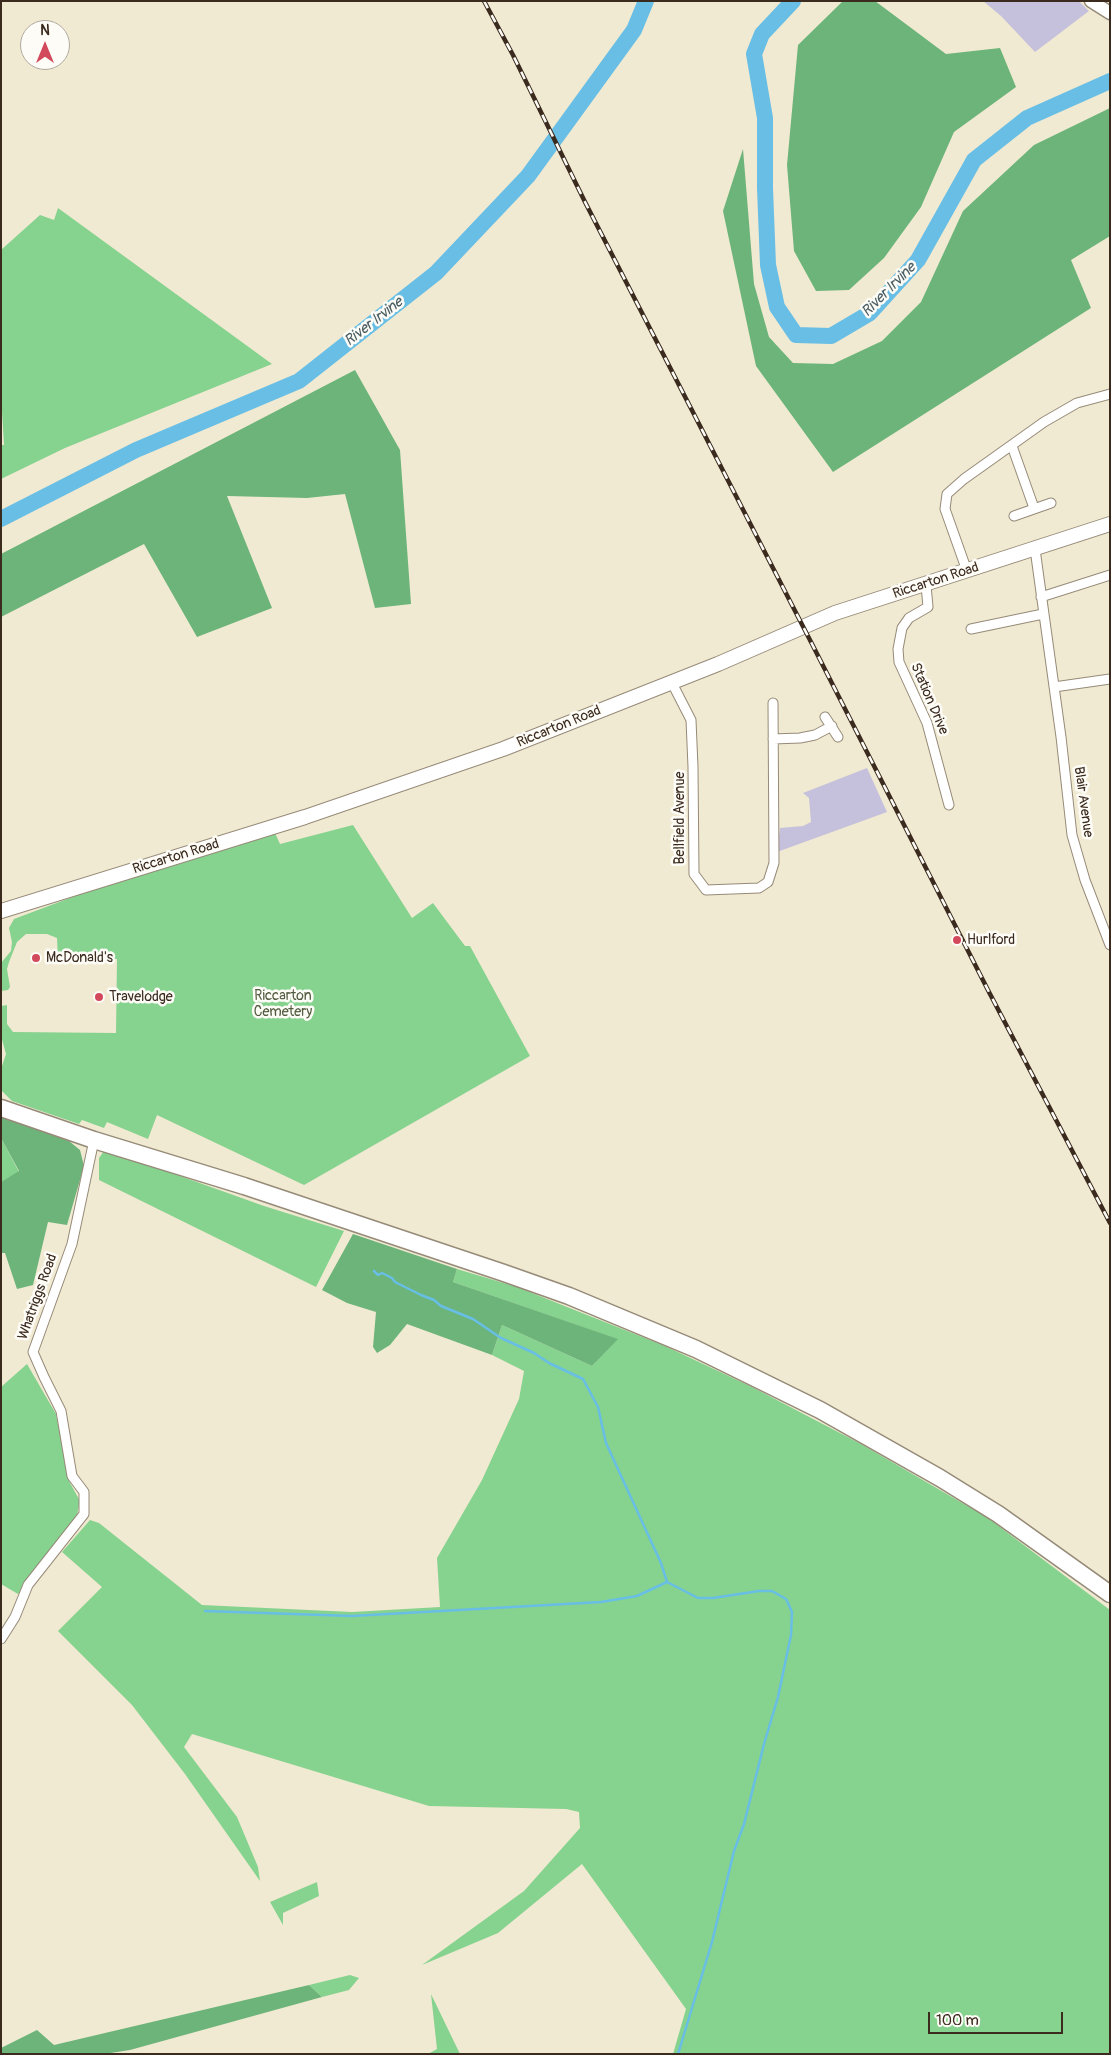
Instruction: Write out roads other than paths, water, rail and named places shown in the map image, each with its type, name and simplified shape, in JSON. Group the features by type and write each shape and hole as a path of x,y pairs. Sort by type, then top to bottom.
{"highway":[{"path":"1,1108 94,1140 244,1186 504,1273 578,1300 696,1349 820,1410 931,1473 998,1514 1110,1594"}],"main road":[{"path":"1091,1 1110,13"},
{"name":"Riccarton Road","path":"1,911 383,791 503,749 718,664 835,613 1110,524"}],"street":[{"path":"967,571 945,509 947,494 964,479 1044,422 1078,403 1110,394"},
{"path":"1012,446 1034,508"},
{"path":"1014,516 1051,503"},
{"name":"Blair Avenue","path":"1035,549 1072,835 1085,880 1110,945"},
{"path":"1041,597 1110,575"},
{"name":"Station Drive","path":"926,585 928,606 909,618 902,628 898,649 899,662 927,723 949,805"},
{"path":"971,629 1043,614"},
{"path":"1054,687 1110,679"},
{"name":"Bellfield Avenue","path":"672,682 690,720 693,767 694,874 706,890 759,888 768,882 774,863 772,703"},
{"path":"825,717 838,736"},
{"path":"773,738 800,738 814,735 832,726"},
{"name":"Whatriggs Road","path":"1,1639 15,1617 28,1585 84,1514 84,1492 72,1476 61,1411 33,1352 72,1244 94,1140"}],"waterway":[{"name":"River Irvine","path":"1,519 136,450 299,381 436,273 528,176 634,30 646,1"},
{"name":"River Irvine","path":"793,1 762,34 754,54 765,118 768,265 777,307 796,335 831,336 870,313 918,260 974,160 1027,118 1110,81"},
{"path":"374,1271 378,1275 382,1273 392,1278 395,1282 434,1300 441,1306 473,1319 501,1338 583,1379 598,1407 606,1443 661,1563 667,1582"},
{"path":"205,1611 352,1616 601,1602 637,1596 667,1582 698,1598 772,1591 786,1599 792,1612 791,1635 778,1697 744,1824 734,1851 712,1942 678,2054"}],"railway":[{"path":"484,1 990,994 1110,1223"}],"place":[{"name":"Hurlford","path":"957,940"},
{"name":"McDonald's","path":"36,958"},
{"name":"Travelodge","path":"99,997"}],"park label":[{"name":"Riccarton Cemetery","path":"283,1004"}]}
